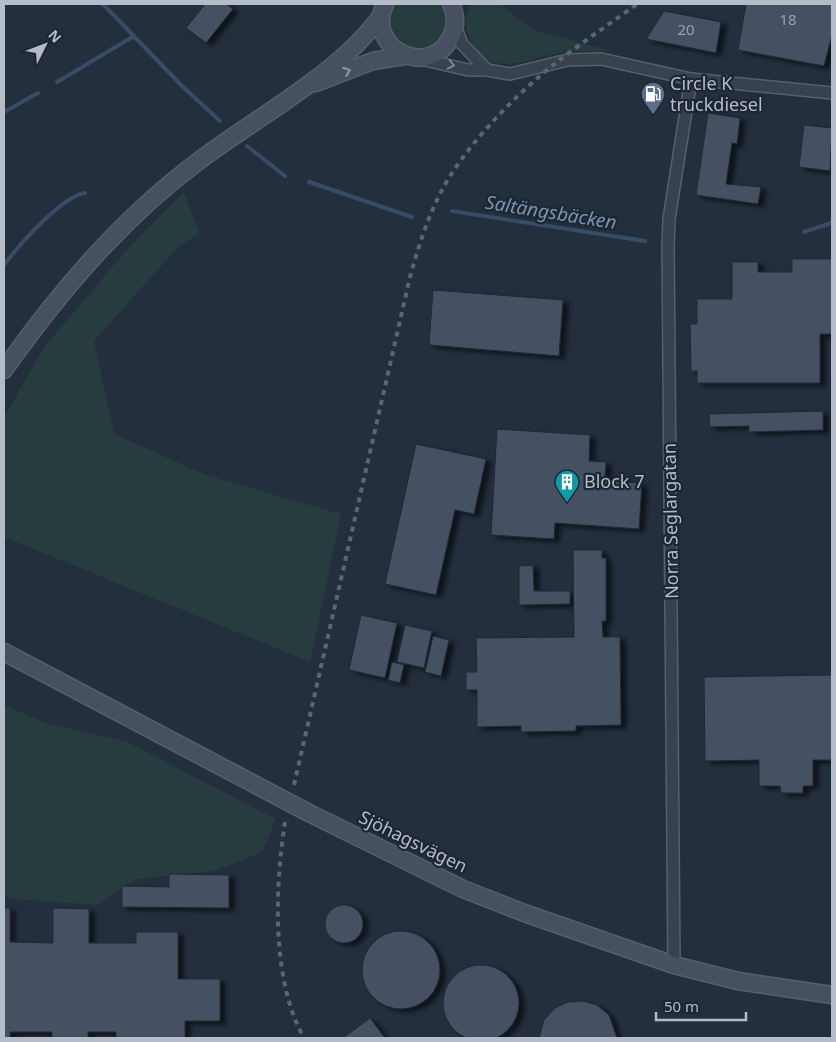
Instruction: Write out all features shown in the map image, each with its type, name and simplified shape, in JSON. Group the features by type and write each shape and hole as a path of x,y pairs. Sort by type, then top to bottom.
{"main road":[{"path":"302,89 373,61 430,56 441,50 449,41 454,16 463,4"},
{"path":"383,10 381,28 385,38 394,49 409,57"},
{"path":"4,370 70,284 101,248 130,220 199,160 302,89 362,42 383,10"},
{"name":"Sjöhagsvägen","path":"4,652 309,813 463,889 527,914 674,965 738,981 832,995"}],"street":[{"path":"454,16 462,44 488,70"},
{"path":"409,57 468,70 488,70 510,74 568,60 601,59 691,79 832,93"},
{"name":"Norra Seglargatan","path":"674,965 668,246 669,219 691,79"}],"green space":[{"path":"396,4 439,4 445,17 446,28 442,38 434,46 424,50 414,51 403,46 394,37 390,28 390,16"},
{"path":"471,4 500,4 522,22 538,31 611,51 564,52 524,62 498,63 487,59 477,51 469,37 466,20"},
{"path":"184,192 199,233 178,247 94,341 114,434 206,475 341,514 310,662 4,537 4,417 45,346 125,252"},
{"path":"4,705 48,724 125,741 276,819 262,852 215,871 136,879 97,905 15,899 4,896"}],"building":[{"path":"205,4 226,4 233,9 206,43 186,28"},
{"path":"746,4 832,4 832,35 824,66 738,50"},
{"path":"664,11 721,22 716,53 646,39"},
{"path":"708,113 740,118 737,144 732,143 726,184 761,187 758,204 696,195"},
{"path":"804,125 832,128 830,171 799,167"},
{"path":"792,259 832,259 832,334 820,334 820,383 697,383 697,371 691,371 690,324 697,324 697,299 732,299 732,262 758,262 758,272 792,272"},
{"path":"433,290 563,300 559,356 429,345"},
{"path":"823,411 823,430 749,432 749,426 710,427 709,414"},
{"name":"Block 7","path":"497,429 590,435 589,461 606,462 605,481 642,483 639,529 555,523 554,539 491,535"},
{"path":"416,444 486,459 474,514 455,510 436,595 385,584"},
{"path":"573,550 602,550 602,558 606,558 606,621 602,621 603,637 620,637 621,725 576,726 576,731 521,732 521,726 477,727 477,690 466,690 466,672 477,672 476,638 574,637"},
{"path":"533,565 534,591 570,591 570,604 519,605 519,566"},
{"path":"361,615 397,623 385,678 349,670"},
{"path":"405,625 432,631 424,668 397,662"},
{"path":"433,636 449,640 441,676 425,672"},
{"path":"392,662 404,665 400,683 388,680"},
{"path":"832,675 832,760 813,760 813,786 803,786 803,793 781,793 780,786 759,786 759,760 705,761 704,677"},
{"path":"169,874 229,875 229,908 122,907 122,886 169,887"},
{"path":"344,905 357,911 363,924 357,937 344,943 331,937 325,924 331,911"},
{"path":"4,908 10,908 10,942 53,943 53,908 89,909 89,943 136,943 136,932 178,932 178,979 220,979 220,1021 185,1021 185,1038 116,1038 116,1032 88,1032 88,1038 52,1038 52,1032 10,1032 10,1038 4,1038"},
{"path":"401,931 416,934 428,943 437,955 440,970 437,985 428,997 416,1006 401,1009 386,1006 374,997 365,985 362,970 365,955 374,943 386,934"},
{"path":"481,965 496,968 508,976 516,988 519,1003 516,1018 508,1030 496,1038 481,1041 466,1038 454,1030 446,1018 443,1003 446,988 454,976 466,968"},
{"path":"583,1001 597,1005 609,1015 617,1038 539,1038 544,1020 555,1008 568,1002"},
{"path":"370,1018 385,1038 343,1038"}],"waterway":[{"name":"Saltängsbäcken","path":"103,4 182,86 220,121"},
{"name":"Saltängsbäcken","path":"57,82 134,36"},
{"name":"Saltängsbäcken","path":"4,112 38,93"},
{"name":"Saltängsbäcken","path":"247,146 285,176"},
{"name":"Saltängsbäcken","path":"309,182 412,217"},
{"path":"4,265 19,246 53,212 75,196 85,193"},
{"name":"Saltängsbäcken","path":"452,211 645,241"},
{"name":"Saltängsbäcken","path":"804,232 831,223"}],"railway":[{"path":"294,785 410,277 431,213 441,192 463,157 509,105 541,75 576,47 637,4"},
{"path":"285,822 279,875 278,932 286,989 293,1015 304,1038"}],"place":[{"name":"Circle K truckdiesel","path":"653,115"},
{"name":"Block 7","path":"567,503"}]}
